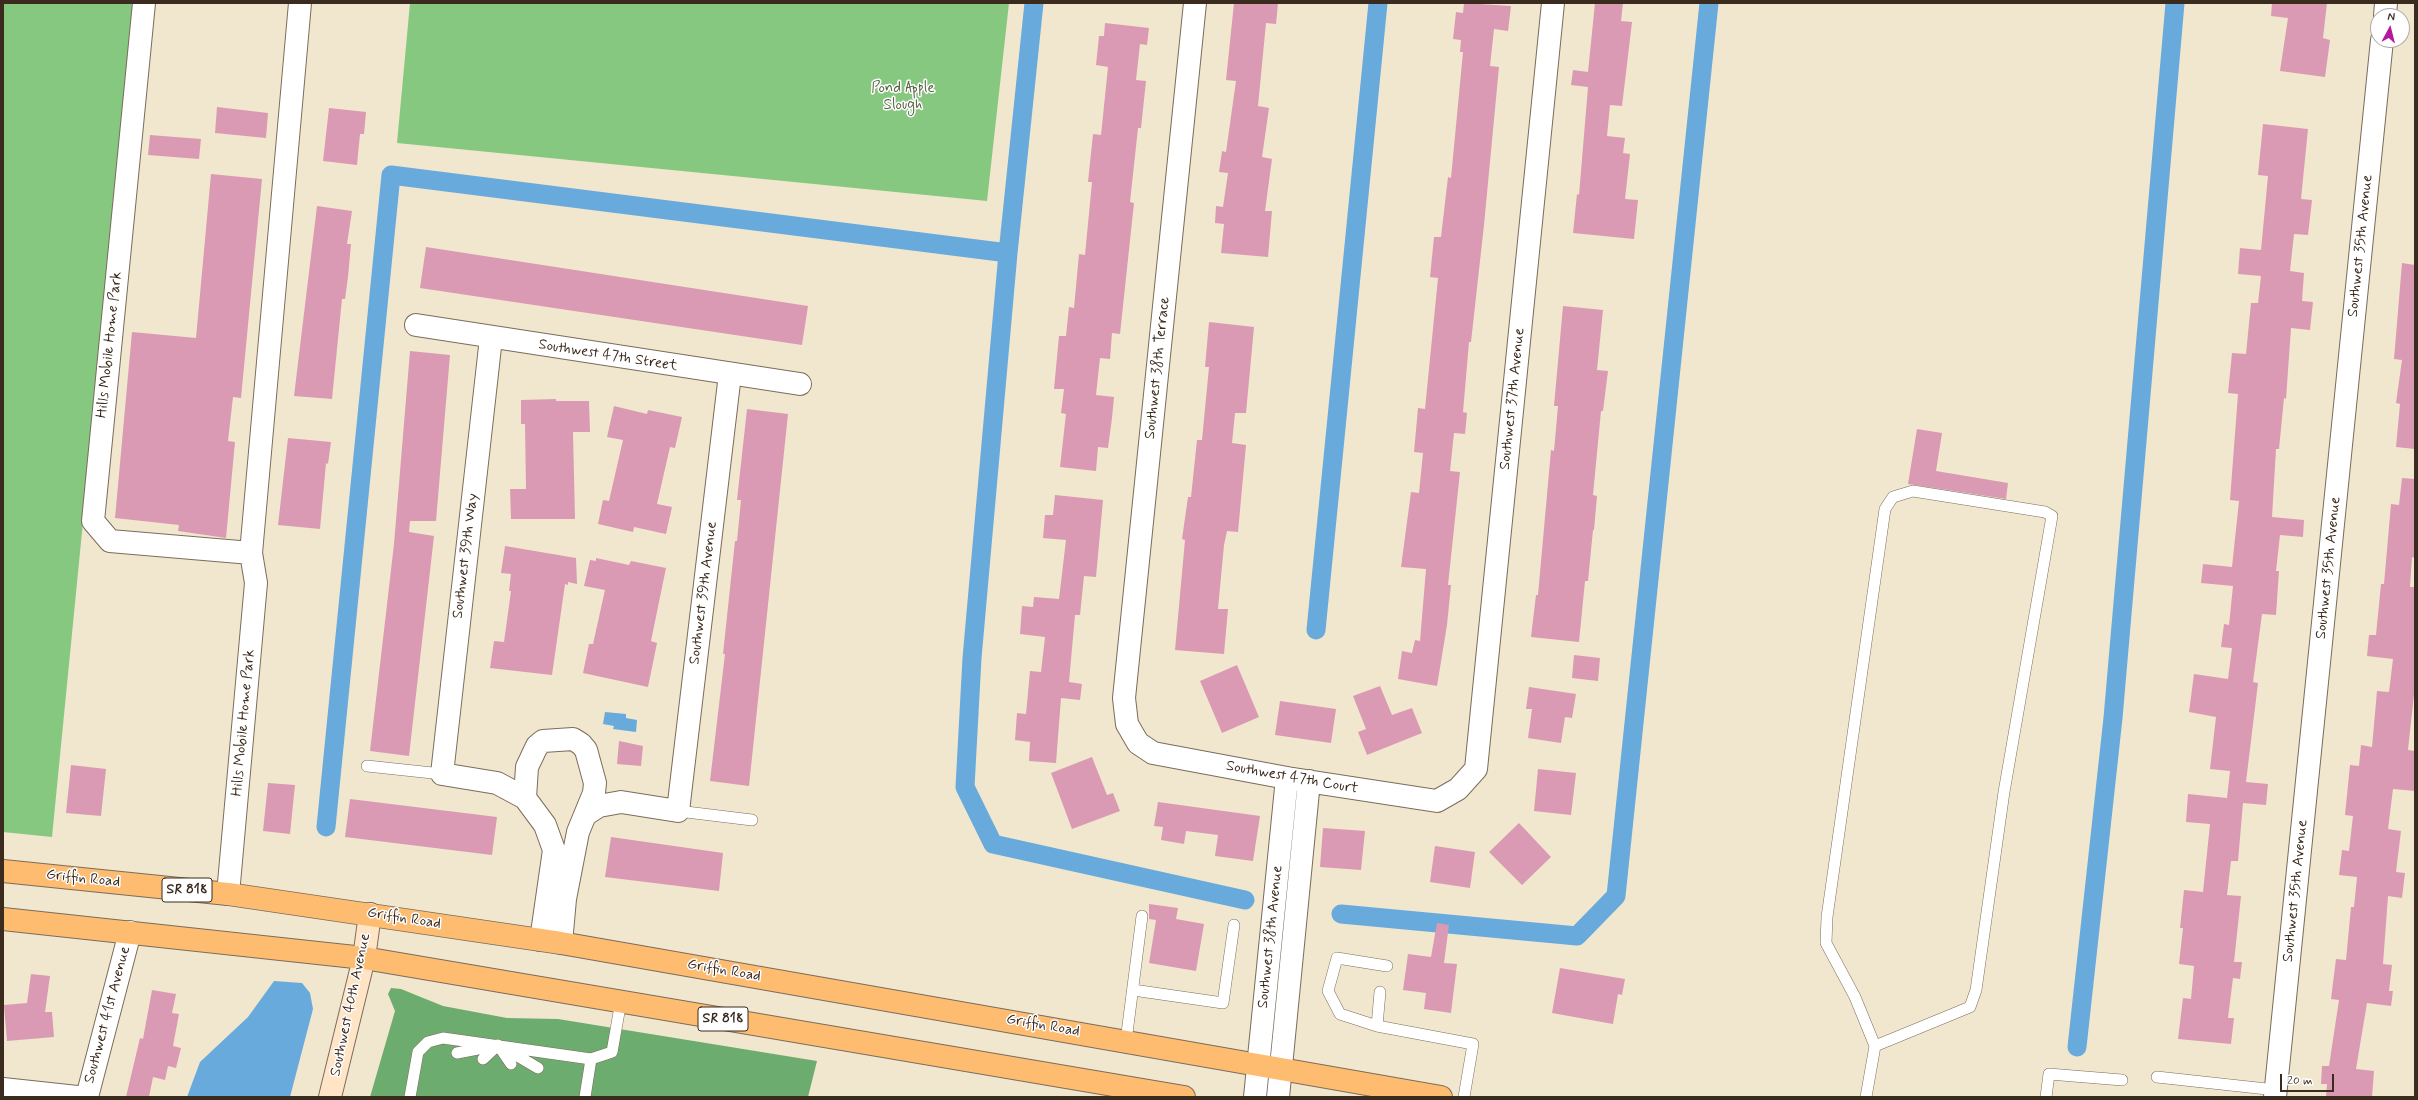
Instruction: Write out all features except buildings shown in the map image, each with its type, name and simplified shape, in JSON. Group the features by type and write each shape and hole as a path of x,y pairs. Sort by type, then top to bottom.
{"main road":[{"name":"Griffin Road","path":"3,871 228,894 551,941 1441,1097"},
{"name":"SR 818","path":"3,919 364,958 1184,1097"}],"street":[{"name":"Hills Mobile Home Park","path":"144,3 93,521 110,541 251,553"},
{"name":"Hills Mobile Home Park","path":"228,894 256,583 251,553 300,3"},
{"name":"Southwest 38th Terrace","path":"1131,732 1127,724 1124,698 1195,3"},
{"name":"Southwest 37th Avenue","path":"1458,789 1476,769 1553,3"},
{"name":"Southwest 35th Avenue","path":"2276,1094 2381,48"},
{"name":"Southwest 47th Street","path":"416,325 491,338 800,384"},
{"name":"Southwest 39th Way","path":"442,774 491,338"},
{"name":"Southwest 39th Avenue","path":"678,811 730,374"},
{"name":"Southwest 47th Court","path":"1131,732 1138,743 1153,753 1287,778 1437,801 1458,789"},
{"path":"497,783 530,760 543,741 573,739 582,744 588,760 595,783 594,793 578,832 566,899 551,941"},
{"path":"525,798 530,760"},
{"path":"442,774 497,783 525,798 545,825 554,850 551,941"},
{"name":"Southwest 38th Avenue","path":"1255,1097 1287,778"},
{"name":"Southwest 38th Avenue","path":"1278,1097 1309,781"},
{"path":"595,783 621,802"},
{"path":"585,816 599,806 621,802 678,811"},
{"name":"Southwest 40th Avenue","path":"330,1097 364,958 370,914"},
{"name":"Southwest 41st Avenue","path":"87,1097 130,932"},
{"path":"3,1089 77,1097"}],"lane":[{"path":"1866,1097 1874,1046 1855,997 1826,943 1829,901 1885,509 1893,497 1913,491 2045,512 2052,516 2051,524 2004,792 1976,990 1970,1006 1874,1046"},
{"path":"367,766 442,774"},
{"path":"678,811 752,820"},
{"path":"1126,1041 1142,916"},
{"path":"1133,990 1222,1003 1234,925"},
{"path":"1387,966 1338,958 1328,992 1340,1014 1377,1026 1473,1044 1464,1097"},
{"path":"1377,1026 1380,992"},
{"path":"410,1097 418,1052 428,1042 442,1038 591,1059 612,1052 621,1002"},
{"path":"483,1059 498,1045"},
{"path":"498,1045 512,1064"},
{"path":"457,1053 498,1045 538,1068"},
{"path":"584,1097 591,1059"},
{"path":"2046,1097 2049,1074 2122,1080"},
{"path":"2157,1077 2276,1094"}],"green space":[{"path":"3,3 134,3 52,837 3,832"},
{"name":"Pond Apple Slough","path":"410,3 1009,3 987,201 397,143"},
{"path":"391,988 401,989 443,1006 507,1018 558,1019 817,1061 808,1097 370,1097 395,1011 388,994"}],"water":[{"path":"605,712 626,714 626,718 637,720 636,732 613,729 614,726 603,724"},
{"path":"274,981 302,983 310,993 313,1009 290,1097 187,1097 200,1062 248,1017"}],"waterway":[{"path":"1034,3 1008,253 972,658 965,787 993,844 1245,900"},
{"path":"1316,630 1378,3"},
{"path":"1341,914 1577,936 1616,896 1709,3"},
{"path":"2077,1047 2113,718 2175,3"},
{"path":"326,827 391,175 1008,253"}]}
